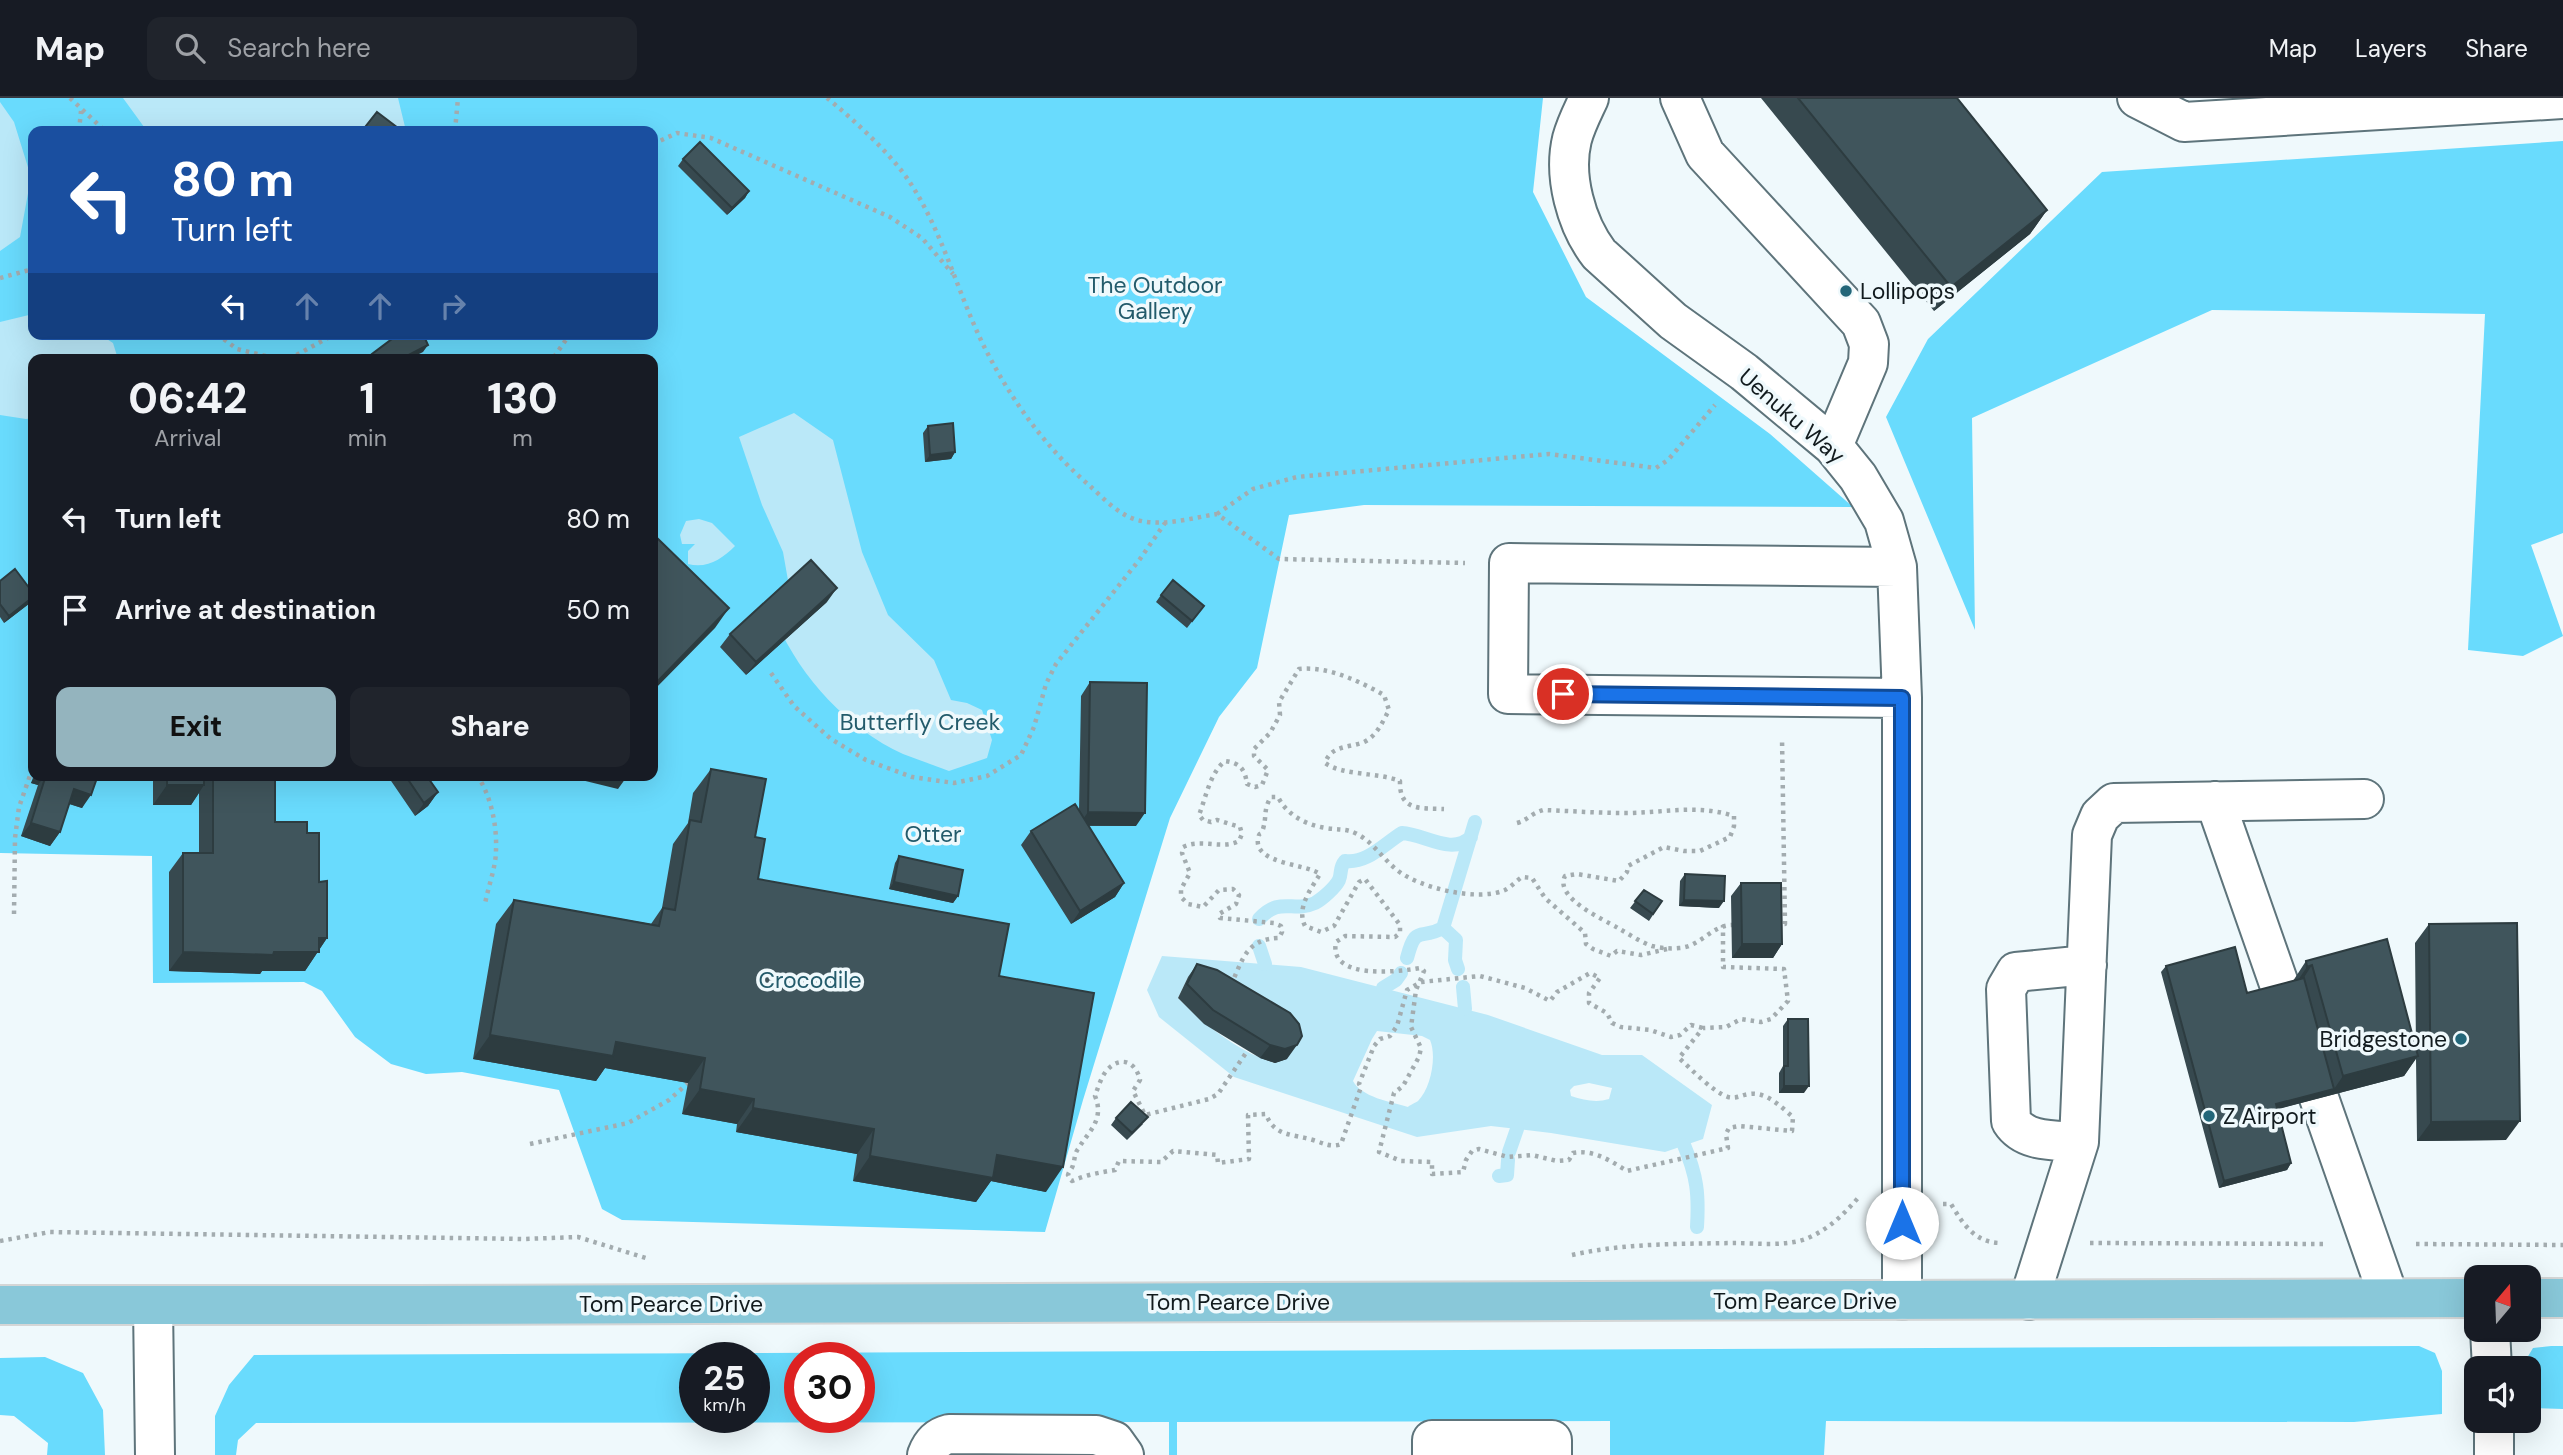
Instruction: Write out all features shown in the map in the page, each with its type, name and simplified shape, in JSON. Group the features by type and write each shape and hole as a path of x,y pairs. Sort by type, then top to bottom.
{"main road":[{"name":"Tom Pearce Drive","path":"0,1305 2464,1298"},
{"path":"2541,1298 2563,1298"}],"street":[{"name":"Uenuku Way","path":"1589,98 1572,140 1570,162 1574,200 1591,243 1599,254 1673,321 1744,372 1833,446 1858,477 1884,521 1897,567 1902,698 1902,1300"},
{"path":"1680,98 1705,153 1861,323 1869,344 1868,363 1833,446"},
{"path":"2137,98 2184,122 2563,99"},
{"path":"1897,567 1509,564 1508,694 1902,698"},
{"path":"2029,1300 2079,1142 2092,835 2100,816 2114,803 2364,799"},
{"path":"2216,801 2389,1298"},
{"path":"2079,1142 2027,1136 2016,1130 2011,1121 2006,989 2016,972 2087,965"},
{"path":"153,1306 155,1455"},
{"path":"2494,1433 2494,1455"},
{"path":"927,1455 934,1442 949,1434 1096,1435 1114,1441 1124,1455"},
{"path":"1432,1455 1432,1440 1552,1440 1552,1455"}],"path":[{"path":"70,98 99,126"},
{"path":"455,126 458,98"},
{"path":"827,98 863,129 909,181 945,249 989,356 1029,420 1071,470 1113,507 1136,520 1165,522 1217,514 1253,489 1297,477 1549,454 1656,468 1668,460 1744,372"},
{"path":"80,126 81,111"},
{"path":"658,142 677,133 711,138 890,218 922,237 956,277"},
{"path":"0,278 28,270"},
{"path":"225,340 237,349 258,354"},
{"path":"298,354 324,340"},
{"path":"1217,514 1279,559 1509,564"},
{"path":"771,673 794,706 831,739 866,760 912,778 954,783 987,776 1021,755 1034,727 1046,684 1056,664 1140,559 1165,522"},
{"path":"1230,986 1246,952 1260,940 1279,939 1282,932 1280,926 1274,923 1220,918 1219,914 1236,904 1239,895 1233,889 1219,890 1203,907 1188,904 1181,897 1181,889 1191,873 1182,853 1183,847 1190,844 1232,845 1239,841 1242,834 1240,827 1217,820 1203,820 1199,814 1218,767 1226,761 1237,763 1243,769 1247,784 1255,787 1262,785 1268,770 1254,756 1254,749 1270,733 1280,715 1279,702 1299,669 1332,672 1351,678 1384,695 1389,710 1374,734 1365,742 1336,750 1327,757 1325,764 1390,777 1399,781 1399,791 1403,799 1413,806 1425,810 1444,809"},
{"path":"1772,924 1785,924 1782,695"},
{"path":"14,915 15,838 19,807 28,781"},
{"path":"481,781 493,816 496,851 485,904"},
{"path":"1703,1028 1679,1058 1724,1096 1737,1098 1760,1094 1777,1103 1793,1117 1792,1131 1739,1126 1729,1128 1726,1134 1728,1148 1627,1171 1608,1159 1581,1151 1573,1153 1569,1160 1558,1161 1544,1156 1508,1157 1479,1149 1472,1151 1463,1172 1432,1174 1432,1162 1401,1161 1379,1153 1394,1093 1402,1086 1419,1057 1421,1048 1411,1027 1416,990 1424,971 1420,968 1391,972 1357,969 1338,959 1334,951 1336,942 1345,936 1395,937 1400,933 1400,925 1365,879 1359,883 1334,926 1321,932 1305,926 1302,912 1305,899 1320,874 1314,869 1292,866 1265,854 1259,848 1263,816 1271,797 1278,797 1281,803 1302,821 1328,829 1342,828 1356,833 1407,877 1428,885 1480,896 1506,890 1522,877 1532,878 1545,898 1585,933 1586,944 1611,956 1617,951 1641,955 1684,948 1696,944 1723,925 1732,925"},
{"path":"1517,823 1525,821 1530,814 1543,810 1625,813 1670,808 1716,810 1734,816 1730,837 1700,851 1664,847 1628,866 1619,881 1577,874 1564,876 1564,889 1578,905 1650,945 1667,949"},
{"path":"1260,1049 1251,1046 1218,1094 1209,1099 1145,1115 1133,1091 1140,1080 1138,1070 1131,1063 1120,1062 1105,1072 1095,1097 1098,1103 1091,1134 1077,1149 1074,1165 1068,1175 1072,1181 1115,1170 1119,1161 1161,1162 1173,1151 1217,1155 1218,1163 1249,1159 1248,1115 1266,1114 1269,1122 1292,1137 1310,1138 1334,1147 1341,1144 1374,1046 1380,1038 1390,1035 1397,1026 1407,990 1421,982 1480,976 1525,988 1550,1001 1557,992 1590,973 1600,978 1589,993 1589,1003 1606,1013 1612,1023 1671,1037 1680,1035 1691,1025 1703,1028 1726,1027 1741,1019 1761,1023 1771,1019 1788,1001 1784,969 1723,967 1723,925"},
{"path":"530,1144 628,1123 669,1100 688,1083"},
{"path":"1567,1256 1646,1245 1779,1243 1807,1239 1840,1219 1859,1197 1951,1204 1966,1230 1993,1243 2563,1245"},
{"path":"0,1241 50,1232 524,1239 578,1237 644,1258 658,1258"}],"green space":[{"name":"Butterfly Creek","path":"0,98 1543,98 1533,192 1586,297 1770,434 1853,507 1364,505 1289,515 1257,668 1219,717 1170,818 1045,1232 622,1220 602,1209 559,1090 462,1072 426,1074 391,1064 355,1037 322,991 304,982 153,983 152,856 0,853"},
{"path":"2563,141 2563,533 2531,545 2563,636 2523,656 2468,650 2485,314 2212,310 1972,418 1975,630 1886,417 1928,339 2102,172"},
{"path":"2419,1346 2435,1353 2442,1371 2442,1414 2354,1422 1826,1421 1824,1455 1610,1455 1610,1421 1177,1422 1177,1455 1169,1455 1169,1422 875,1422 875,1352"},
{"path":"2563,1346 2563,1409 2541,1408 2541,1356 2528,1356 2533,1348"},
{"path":"679,1353 679,1423 256,1423 238,1440 236,1455 215,1455 215,1416 229,1385 254,1355"},
{"path":"770,1353 784,1353 784,1422 770,1422"},
{"path":"45,1357 83,1373 103,1410 105,1455 47,1455 48,1443 14,1416 0,1415 0,1358"}],"shaded area":[{"path":"123,98 398,98 405,126 143,126"},
{"path":"0,102 14,122 28,167 28,193 20,237 0,251"},
{"path":"28,315 28,340 108,340 113,343 116,354 28,354 28,419 0,415 0,322"},
{"path":"794,413 833,440 862,552 888,615 934,660 951,700 982,710 992,740 987,758 949,771 903,754 883,743 863,731 828,700 787,643 777,623 789,586 783,552 762,505 739,437"},
{"path":"699,519 712,523 735,546 714,562 688,564 688,551 695,544 682,544 680,535 686,521"},
{"path":"1162,956 1301,967 1488,1015 1602,1055 1642,1055 1712,1105 1703,1139 1665,1152 1491,1126 1417,1137 1234,1077 1159,1017 1147,990","holes":["1188,977 1275,1063 1248,1052 1223,1036 1178,998","1377,1031 1422,1036 1430,1040 1433,1054 1432,1072 1418,1101 1408,1107 1377,1098 1357,1087 1353,1081","1589,1083 1612,1088 1609,1099 1595,1101 1571,1096 1570,1090 1574,1086"]}],"building":[{"path":"1798,98 1957,98 2047,210 1951,287"},
{"path":"377,112 395,126 366,126"},
{"path":"700,142 749,191 732,208 683,159"},
{"path":"391,340 426,340 428,345 411,354 372,354"},
{"path":"953,423 955,452 930,455 928,426"},
{"path":"658,539 729,608 658,681"},
{"path":"811,560 837,588 756,662 730,634"},
{"path":"15,569 28,586 28,601 9,616 0,604 0,581"},
{"path":"1173,580 1204,606 1192,621 1161,595"},
{"path":"1090,682 1147,683 1145,813 1088,812"},
{"path":"711,769 766,779 755,837 765,839 758,879 1009,924 999,976 1094,993 1063,1167 997,1155 993,1178 870,1156 874,1129 753,1108 754,1099 700,1089 705,1058 616,1042 613,1056 490,1035 514,900 659,926 663,908 675,910 690,820 701,822"},
{"path":"44,781 96,781 91,795 74,789 60,832 31,823"},
{"path":"167,781 204,781 204,785 167,785"},
{"path":"213,781 275,781 275,822 307,822 307,833 319,833 319,882 327,881 327,938 319,938 319,952 274,952 273,955 183,952 183,853 213,853"},
{"path":"409,781 430,781 438,792 424,803"},
{"path":"1075,804 1124,883 1080,911 1031,831"},
{"path":"899,856 963,870 958,896 894,882"},
{"path":"1685,874 1725,876 1724,901 1684,900"},
{"path":"1741,883 1781,883 1782,944 1742,944"},
{"path":"1644,890 1662,901 1653,914 1635,901"},
{"name":"Bridgestone","path":"2517,923 2520,1121 2431,1122 2429,924"},
{"path":"2387,939 2418,1056 2343,1076 2312,965 2307,967 2306,961"},
{"path":"2235,947 2247,993 2304,978 2334,1089 2276,1104 2291,1163 2224,1181 2166,966"},
{"path":"1197,964 1217,970 1290,1013 1299,1024 1302,1036 1297,1045 1285,1049 1270,1045 1213,1010 1187,984"},
{"path":"1788,1019 1808,1019 1809,1086 1784,1086 1784,1066 1788,1066"},
{"path":"1131,1102 1148,1117 1132,1133 1116,1118"}],"waterway":[{"path":"1458,969 1455,960 1456,940 1443,928 1475,822"},
{"path":"1259,919 1280,906 1307,906 1315,903 1337,883 1345,861 1368,856 1402,833 1455,845 1471,837"},
{"path":"1407,958 1416,937 1443,928"},
{"path":"1259,946 1265,964"},
{"path":"1383,988 1396,980 1401,973"},
{"path":"1463,987 1465,1009"},
{"path":"1509,1152 1517,1129"},
{"path":"1684,1145 1696,1185 1697,1227"},
{"path":"1499,1176 1507,1175 1508,1160"}],"place":[{"name":"Lollipops","path":"1846,291"},
{"name":"Bridgestone","path":"2461,1039"},
{"name":"Z Airport","path":"2209,1116"}],"route":[{"path":"1563,694 1902,698 1902,1223"}],"park label":[{"name":"The Outdoor Gallery","path":"1155,298"},
{"name":"Otter","path":"933,834"},
{"name":"Crocodile","path":"810,980"}]}
